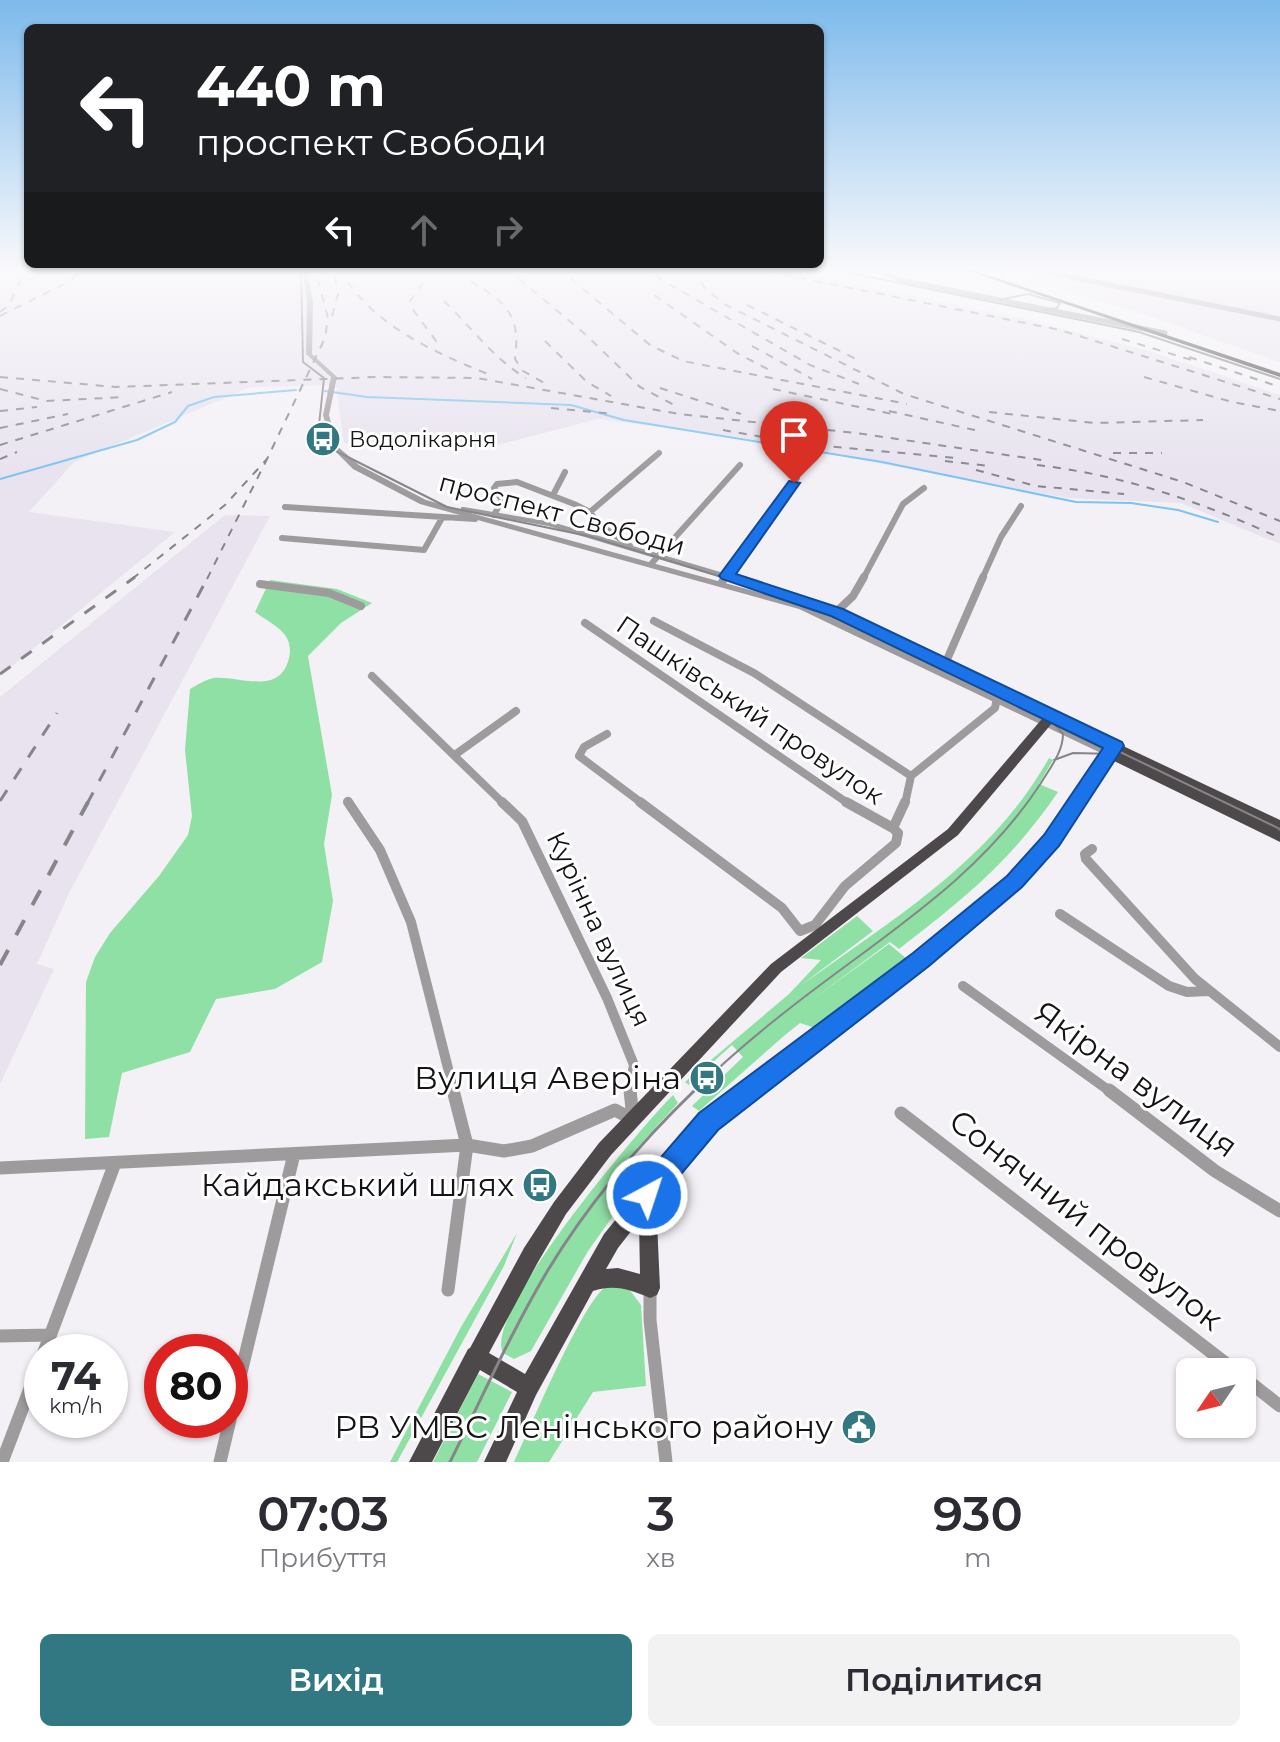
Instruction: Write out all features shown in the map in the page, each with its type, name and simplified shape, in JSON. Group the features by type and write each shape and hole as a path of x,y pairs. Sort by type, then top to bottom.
{"highway":[{"path":"1174,336 1280,375"},
{"path":"420,1462 475,1356 560,1208 633,1120 776,968 953,832 1049,719"},
{"name":"проспект Свободи","path":"1049,719 1280,826"},
{"path":"495,1462 529,1388 611,1241 708,1121 921,959 1014,882 1052,841 1112,749"},
{"name":"проспект Свободи","path":"1112,749 1280,837"},
{"path":"584,1287 604,1276 621,1275 650,1288 647,1195"},
{"path":"475,1356 529,1388"}],"street":[{"path":"309,336 309,354 335,379 326,415 334,447"},
{"name":"проспект Свободи","path":"334,447 431,498 630,546 834,615 1049,719"},
{"name":"проспект Свободи","path":"334,447 356,467 402,492 475,519 725,579"},
{"path":"590,512 659,453"},
{"path":"652,563 740,465"},
{"path":"553,495 565,472"},
{"path":"725,579 797,478"},
{"path":"494,515 502,500 494,488 497,484 517,482 590,512 599,524 630,546"},
{"path":"834,615 856,591 914,492 924,488"},
{"path":"943,668 1001,537 1021,506"},
{"path":"285,507 475,519"},
{"path":"282,538 424,550 442,518"},
{"path":"260,584 329,593 361,606"},
{"path":"654,621 697,639 767,680 911,776"},
{"name":"Пашківський провулок","path":"585,623 796,769 893,828"},
{"name":"проспект Свободи","path":"943,668 997,698 1049,719"},
{"name":"Курінна вулиця","path":"372,676 522,821 541,854 634,1065 628,1099 633,1120"},
{"path":"607,734 584,747 579,756 782,908 800,931 815,925 845,886 896,843 898,833 893,828 904,806 911,776 995,708 997,698"},
{"path":"456,754 516,711"},
{"path":"348,801 380,850 406,910 467,1145 448,1290"},
{"path":"1092,849 1085,854 1090,864 1208,991 1280,1047"},
{"path":"1060,914 1169,986 1187,992 1208,991"},
{"name":"Якірна вулиця","path":"963,986 1094,1079 1215,1171 1280,1211"},
{"path":"0,1168 467,1145 504,1151 532,1146 615,1110 633,1120"},
{"name":"Сонячний провулок","path":"901,1113 1219,1358"},
{"path":"248,1344 294,1154"},
{"path":"50,1334 115,1163"},
{"path":"650,1288 650,1320 666,1462"},
{"path":"0,1336 24,1336"},
{"path":"1256,1387 1280,1406"},
{"path":"2,1462 24,1404"},
{"path":"220,1462 226,1438"}],"shaded area":[{"path":"0,336 1092,336 1146,350 1280,395 1280,544 1181,503 1067,498 738,437 598,419 482,449 344,443 336,385 251,387 74,462 29,512 175,532 0,676"},
{"path":"1206,336 1280,336 1280,362"},
{"path":"225,515 270,516 70,891 37,964 54,969 0,1084 0,697"}],"green space":[{"path":"270,580 337,589 372,603 341,623 308,656 332,795 324,844 333,901 322,962 275,989 216,999 190,1052 122,1073 109,1137 85,1139 86,982 95,957 110,933 159,876 188,835 192,816 185,750 190,689 213,678 268,681 284,670 289,658 289,642 281,630 255,612"},
{"path":"1049,758 1053,760 1039,784 1058,792 1022,839 986,877 899,949 890,942 813,999 889,944 907,959 815,1028 800,1023 699,1111 692,1106 743,1057 732,1045 712,1063 709,1061 789,994 821,960 801,958 857,916 873,931 800,986 905,911 970,857 1026,794"},
{"path":"707,1063 689,1085 685,1082"},
{"path":"673,1095 678,1103 627,1159 643,1174 588,1251 531,1351 514,1359 503,1353 503,1332 516,1301 539,1263 600,1180"},
{"path":"517,1233 504,1266 397,1462 390,1462 461,1327"},
{"path":"608,1285 629,1289 641,1305 646,1386 593,1392 549,1462 514,1462 585,1313"},
{"path":"478,1374 512,1392 477,1462 433,1462"}],"waterway":[{"path":"0,479 137,440 175,422 188,406 214,397 296,390"},
{"path":"325,391 367,397 571,405 624,420 882,462 1076,502 1131,503 1178,510 1218,522"}],"tram line":[{"path":"302,336 303,362 324,378 319,425 332,449 447,507 588,536 817,606 1280,829"},
{"path":"1152,336 1280,379"},
{"path":"1050,719 1063,734 1054,760"},
{"path":"1054,760 1073,753 1116,754"},
{"path":"693,1092 781,1015 959,877 1016,817 1054,760"},
{"path":"450,1462 548,1270 616,1176 693,1092"}],"railway":[{"path":"305,380 325,336"},
{"path":"410,336 488,374"},
{"path":"433,336 439,345"},
{"path":"478,336 526,378"},
{"path":"516,336 515,359 523,371 546,384"},
{"path":"587,336 640,387 678,407"},
{"path":"640,336 650,345 683,361 907,404"},
{"path":"713,336 773,372"},
{"path":"760,336 810,365 859,384"},
{"path":"788,336 904,394 1183,482 1280,521"},
{"path":"810,336 858,360"},
{"path":"1080,336 1280,399"},
{"path":"1122,339 1198,362"},
{"path":"545,341 587,382 611,396"},
{"path":"752,346 812,379"},
{"path":"1189,357 1280,387"},
{"path":"0,377 116,387 305,380"},
{"path":"1144,377 1232,402 1280,411"},
{"path":"305,380 477,378 679,414 856,433 1048,461"},
{"path":"267,459 305,380"},
{"path":"660,388 741,414"},
{"path":"0,389 46,401 125,397"},
{"path":"773,389 897,415"},
{"path":"0,445 172,392"},
{"path":"0,411 37,407"},
{"path":"551,408 614,414"},
{"path":"889,411 979,431"},
{"path":"989,412 1095,423 1203,420"},
{"path":"0,428 68,414"},
{"path":"723,430 802,444 957,458"},
{"path":"0,459 17,452"},
{"path":"1113,453 1162,453"},
{"path":"132,579 225,505 267,459"},
{"path":"208,577 267,459"},
{"path":"945,461 990,466"},
{"path":"1037,465 1100,476 1162,492 1280,538"},
{"path":"976,470 1036,486 1124,494"},
{"path":"0,674 135,577"},
{"path":"87,804 208,577"},
{"path":"0,801 57,713"},
{"path":"0,965 88,802"}],"place":[{"name":"Водолікарня","path":"323,439"},
{"name":"Вулиця Аверіна","path":"707,1078"},
{"name":"Кайдакський шлях","path":"540,1185"},
{"name":"РВ УМВС Ленінського району","path":"859,1427"}],"route":[{"path":"647,1195 708,1121 921,959 1014,882 1052,841 1093,773 1115,746 837,612 727,576 794,483"}]}
